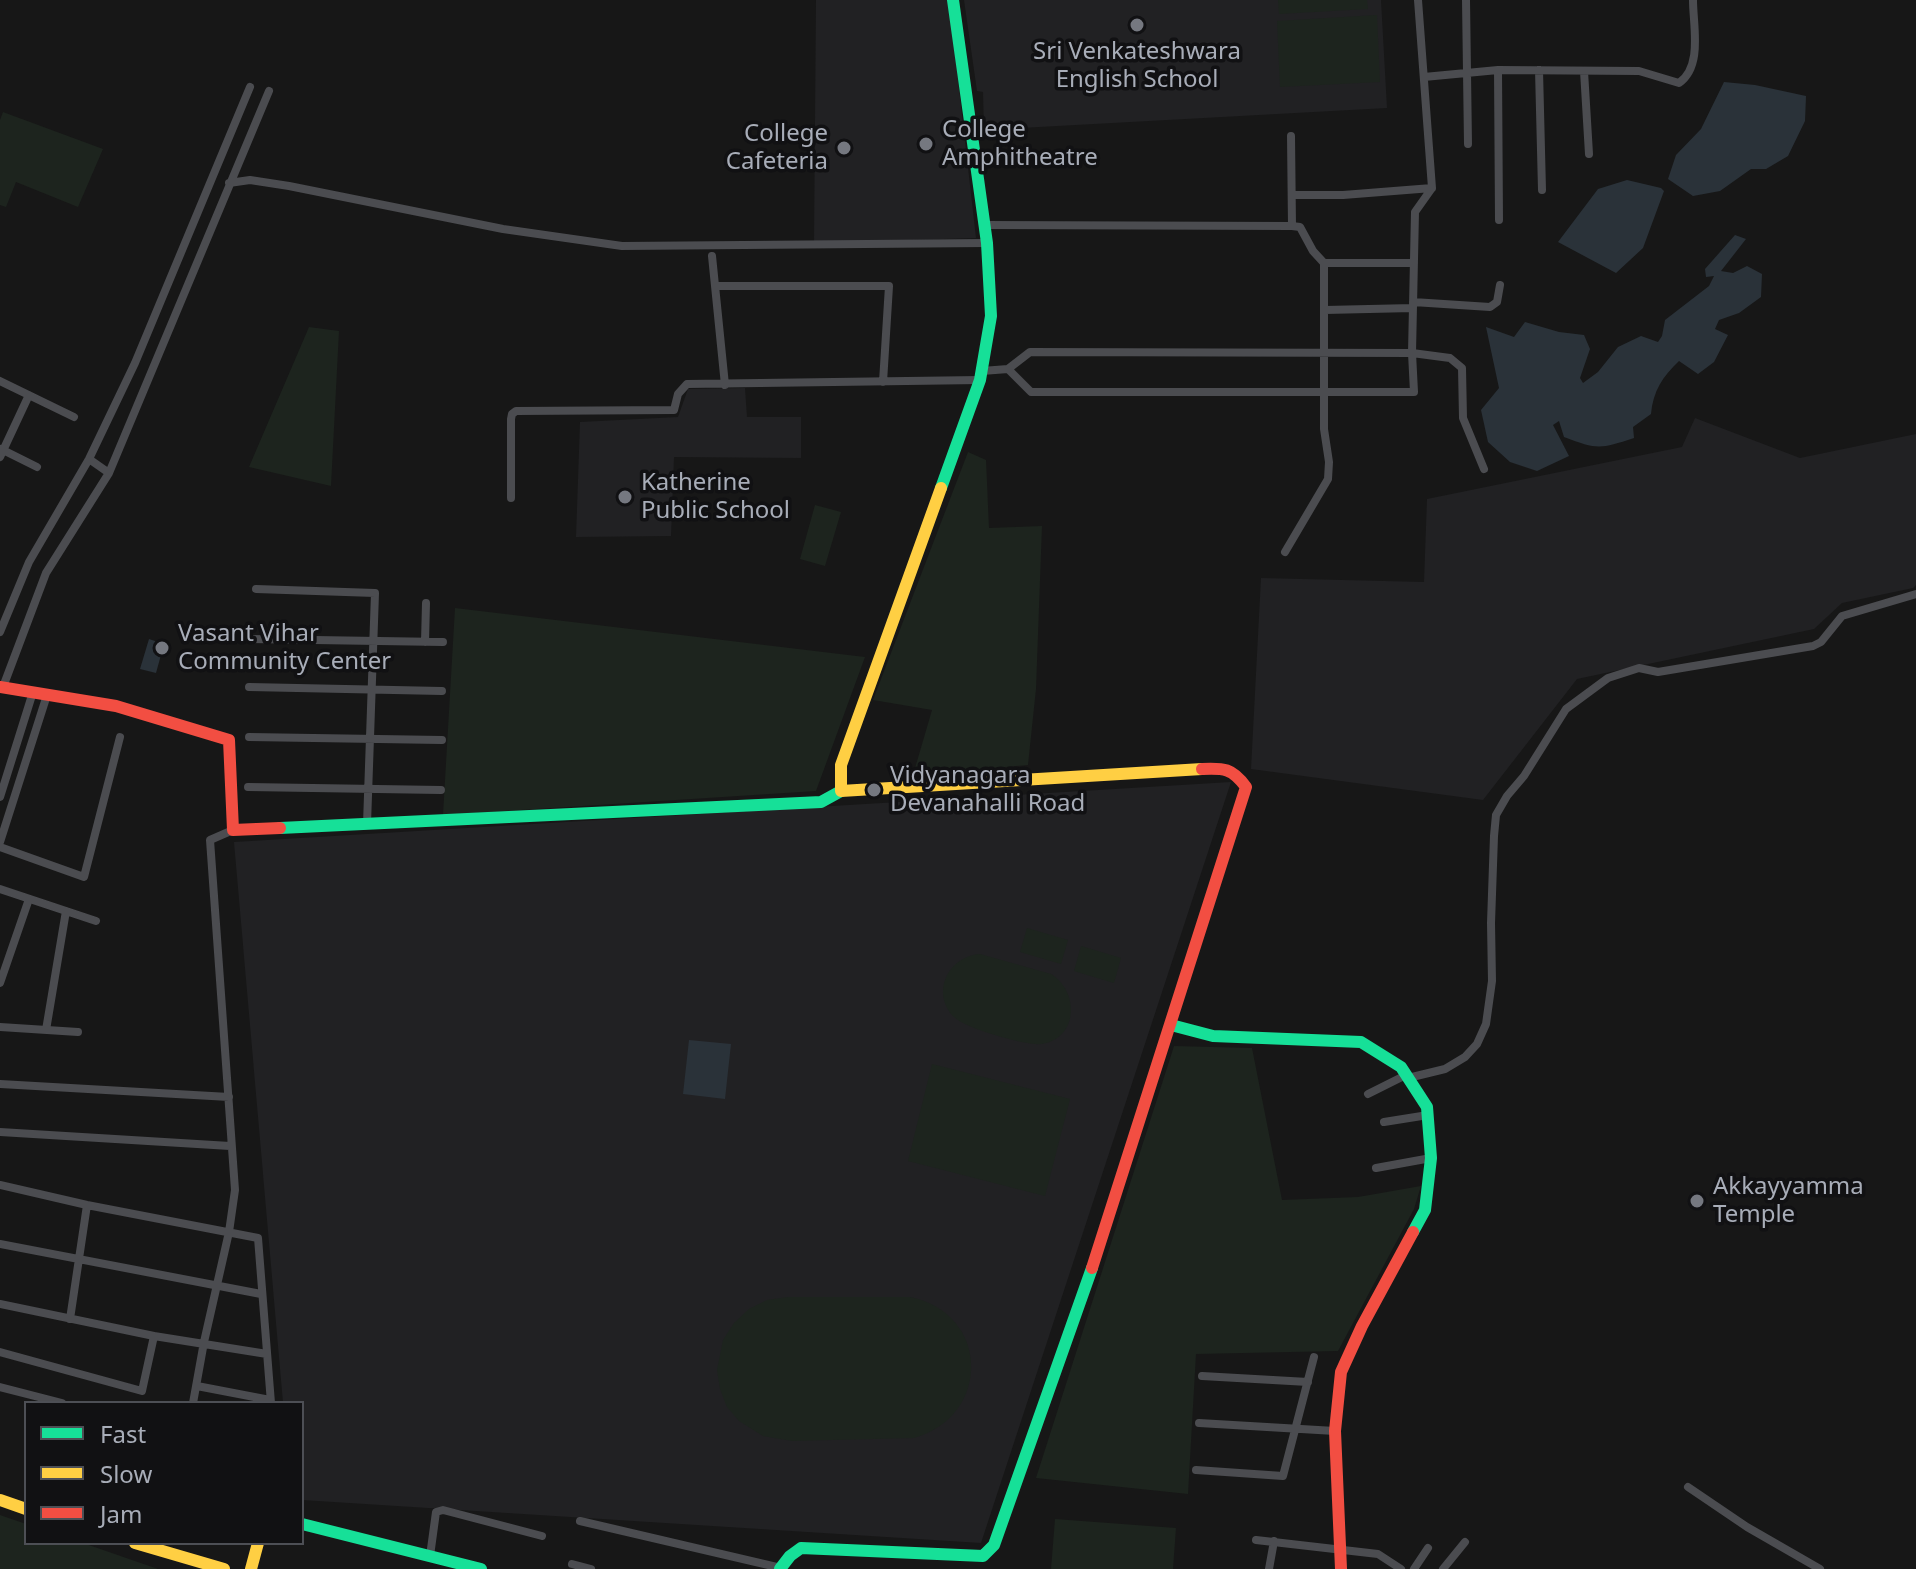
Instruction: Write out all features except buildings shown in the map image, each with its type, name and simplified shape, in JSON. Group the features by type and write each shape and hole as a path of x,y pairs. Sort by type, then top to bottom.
{"main road":[{"path":"841,791 841,765 981,375 991,316 987,243 953,0"},
{"path":"1,687 116,706 229,740 233,830 821,802 841,791 1220,768 1236,773 1246,787 1092,1267 994,1545 983,1556 801,1548 780,1568"},
{"path":"1171,1025 1213,1036 1361,1042 1401,1067 1427,1107 1431,1158 1425,1210 1362,1326 1341,1372 1335,1431 1341,1569"},
{"path":"0,1500 24,1508"},
{"path":"304,1524 481,1569"},
{"path":"140,1545 184,1564 224,1569"},
{"path":"251,1569 257,1545"}],"street":[{"path":"1008,369 1031,392 1414,392 1415,212 1432,188 1418,0"},
{"path":"1466,0 1468,144"},
{"path":"1424,77 1498,70 1639,71 1679,83 1688,77 1694,63 1693,0"},
{"path":"1498,70 1499,220"},
{"path":"1539,70 1542,190"},
{"path":"1584,71 1589,154"},
{"path":"0,632 29,562 89,459 135,363 250,87"},
{"path":"1,687 46,573 109,473 269,91"},
{"path":"1291,136 1292,226"},
{"path":"229,183 250,180 289,186 503,229 622,246 987,243"},
{"path":"1292,195 1343,195 1432,188"},
{"path":"984,225 1300,227 1313,251 1324,263 1324,429 1329,462 1328,479 1285,552"},
{"path":"712,256 725,385"},
{"path":"1324,263 1414,263"},
{"path":"1325,310 1413,305 1490,307 1497,302 1500,285"},
{"path":"715,286 889,286 883,382"},
{"path":"511,498 511,419 514,412 674,410 678,394 687,384 883,382 981,375 1008,369 1030,352 1412,353 1450,358 1462,368 1463,418 1484,469"},
{"path":"0,381 74,417"},
{"path":"29,395 1,452 37,467"},
{"path":"89,459 109,473"},
{"path":"256,589 375,593 367,824"},
{"path":"16,592 35,601"},
{"path":"1368,1094 1407,1076 1445,1069 1465,1057 1477,1044 1486,1024 1492,981 1496,815 1566,709 1608,678 1639,668 1658,672 1813,646 1821,642 1842,616 1916,594"},
{"path":"425,642 426,603"},
{"path":"250,639 443,642"},
{"path":"249,687 442,691"},
{"path":"0,797 33,692"},
{"path":"47,695 0,845 84,877 120,737"},
{"path":"249,737 442,740"},
{"path":"248,787 441,790"},
{"path":"193,1401 235,1190 210,840 233,830"},
{"path":"0,889 96,921"},
{"path":"0,983 29,899"},
{"path":"46,1030 66,911"},
{"path":"0,1027 78,1032"},
{"path":"0,1084 229,1097"},
{"path":"1384,1122 1428,1115"},
{"path":"0,1132 230,1146"},
{"path":"1376,1168 1431,1158"},
{"path":"0,1185 258,1238 270,1401 197,1386"},
{"path":"70,1319 87,1205"},
{"path":"0,1244 261,1294"},
{"path":"0,1304 154,1336 267,1354"},
{"path":"0,1352 142,1391 154,1336"},
{"path":"1196,1470 1283,1476 1314,1357"},
{"path":"1202,1376 1308,1382"},
{"path":"0,1387 54,1401"},
{"path":"1199,1423 1335,1431"},
{"path":"1688,1487 1747,1527 1820,1569"},
{"path":"430,1556 436,1512 443,1510 542,1536"},
{"path":"580,1521 780,1568"},
{"path":"1256,1540 1378,1554 1401,1569"},
{"path":"1269,1569 1274,1541"},
{"path":"1443,1569 1465,1542"},
{"path":"1414,1569 1428,1548"},
{"path":"572,1564 591,1569"}],"shaded area":[{"path":"816,0 949,0 976,238 814,243"},
{"path":"964,0 1381,0 1387,108 984,130 983,92 977,91"},
{"path":"1278,0 1367,0 1368,9 1279,14"},
{"path":"1377,15 1380,82 1280,87 1277,21"},
{"path":"1724,82 1806,96 1805,121 1788,156 1766,169 1751,169 1720,191 1693,196 1668,179 1676,155 1701,129"},
{"path":"3,112 103,149 78,207 16,182 6,207 0,205 0,120"},
{"path":"1627,180 1664,191 1643,248 1616,273 1558,242 1598,189"},
{"path":"1735,235 1746,239 1721,271 1733,273 1747,266 1762,274 1761,297 1739,313 1719,320 1715,329 1728,335 1714,362 1698,374 1679,361 1673,367 1657,391 1651,414 1633,427 1634,438 1606,446 1592,446 1564,437 1559,421 1553,425 1569,456 1537,471 1510,462 1488,442 1481,410 1499,388 1486,327 1514,337 1525,322 1559,332 1584,335 1590,349 1580,378 1583,383 1598,372 1618,347 1641,336 1658,342 1665,320 1709,286 1714,276 1706,277 1705,269"},
{"path":"309,327 339,331 331,486 249,467"},
{"name":"Katherine Public School","path":"745,388 747,417 801,417 801,458 674,457 671,536 576,537 580,422 678,417 688,389"},
{"path":"1695,418 1800,458 1916,434 1916,585 1842,603 1814,629 1577,679 1483,800 1251,769 1261,578 1424,582 1427,499 1682,447"},
{"path":"968,452 986,460 989,528 1042,526 1036,689 1028,765 913,775 932,710 873,700"},
{"path":"815,505 841,512 825,566 800,559"},
{"path":"455,608 865,657 816,791 443,815"},
{"path":"149,639 164,644 156,673 140,669"},
{"path":"1231,782 981,1543 304,1500 304,1401 283,1401 234,842"},
{"path":"1027,928 1068,940 1061,964 1020,952"},
{"path":"1081,946 1121,958 1114,983 1074,971"},
{"path":"980,954 1051,974 1060,982 1067,991 1071,1013 1063,1033 1054,1040 1034,1044 982,1031 954,1017 944,997 946,977 959,961"},
{"path":"689,1040 731,1044 725,1099 683,1094"},
{"path":"1174,1046 1252,1048 1282,1200 1358,1197 1421,1186 1414,1209 1338,1351 1196,1354 1188,1494 1036,1478"},
{"path":"932,1064 1070,1099 1045,1196 908,1161"},
{"path":"788,1297 910,1297 936,1307 955,1323 967,1343 971,1365 968,1388 958,1409 940,1426 914,1438 792,1441 763,1436 739,1421 727,1407 717,1370 723,1340 734,1323 749,1309 767,1300"},
{"path":"0,1515 24,1523 24,1545 89,1545 158,1569 0,1569"},
{"path":"1055,1519 1176,1528 1173,1569 1051,1569"}],"traffic: fast":[{"path":"941,488 980,380 991,316 987,243 953,0"},
{"path":"280,828 821,802 841,791"},
{"path":"1171,1025 1213,1036 1361,1042 1401,1067 1427,1107 1431,1158 1425,1210 1413,1232"},
{"path":"780,1569 801,1548 983,1556 994,1545 1092,1268"},
{"path":"304,1525 481,1569"}],"traffic: slow":[{"path":"941,488 841,765 841,791 1202,769"},
{"path":"0,1500 24,1508"},
{"path":"142,1545 224,1569"},
{"path":"251,1569 257,1545"}],"traffic: jam":[{"path":"0,687 116,706 229,740 233,830 280,828"},
{"path":"1092,1268 1246,787 1227,770 1202,769"},
{"path":"1341,1569 1335,1431 1341,1372 1413,1232"}],"place":[{"name":"Sri Venkateshwara English School","path":"1137,25"},
{"name":"College Amphitheatre","path":"926,144"},
{"name":"College Cafeteria","path":"844,148"},
{"name":"Katherine Public School","path":"625,497"},
{"name":"Vasant Vihar Community Center","path":"162,648"},
{"name":"Vidyanagara Devanahalli Road","path":"874,790"},
{"name":"Akkayyamma Temple","path":"1697,1201"}]}
